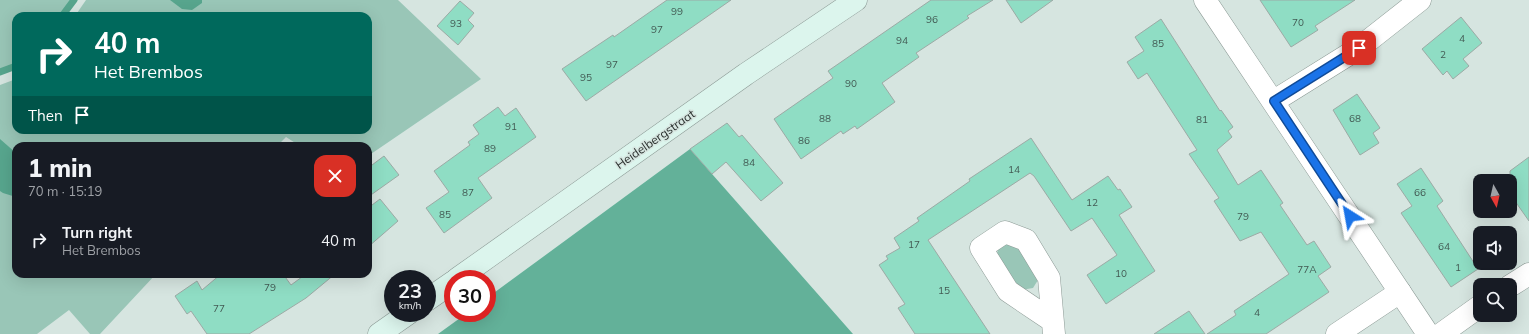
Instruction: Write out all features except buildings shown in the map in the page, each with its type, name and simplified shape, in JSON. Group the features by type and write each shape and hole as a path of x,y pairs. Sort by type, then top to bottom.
{"main road":[{"name":"Heidelbergstraat","path":"470,270 746,74 856,0"},
{"path":"379,334 396,322"}],"street":[{"path":"1205,0 1274,101 1428,334"},
{"path":"1274,101 1359,48 1420,0"},
{"path":"1517,282 1529,274"},
{"path":"1337,334 1400,292"},
{"path":"1441,334 1473,311"}],"shaded area":[{"path":"0,0 74,0 65,12 12,12 12,66 0,70"},
{"path":"86,0 398,0 481,79 372,153 372,142 294,142 286,137 281,142 12,142 12,278 152,278 100,334 90,334 69,310 37,334 0,334 0,85 12,80 12,134 372,134 372,12 78,12"},
{"path":"170,0 202,0 202,3 192,10 182,9"},
{"path":"0,139 12,150 12,196 0,191"},
{"path":"690,149 853,334 438,334 455,322 496,322 496,291"},
{"path":"1005,243 1017,244 1038,280 1033,288 1021,290 996,257 998,250"}],"waterway":[{"path":"65,12 74,0"},
{"path":"0,72 12,68"}],"route":[{"path":"1350,216 1274,101 1359,48"}]}
